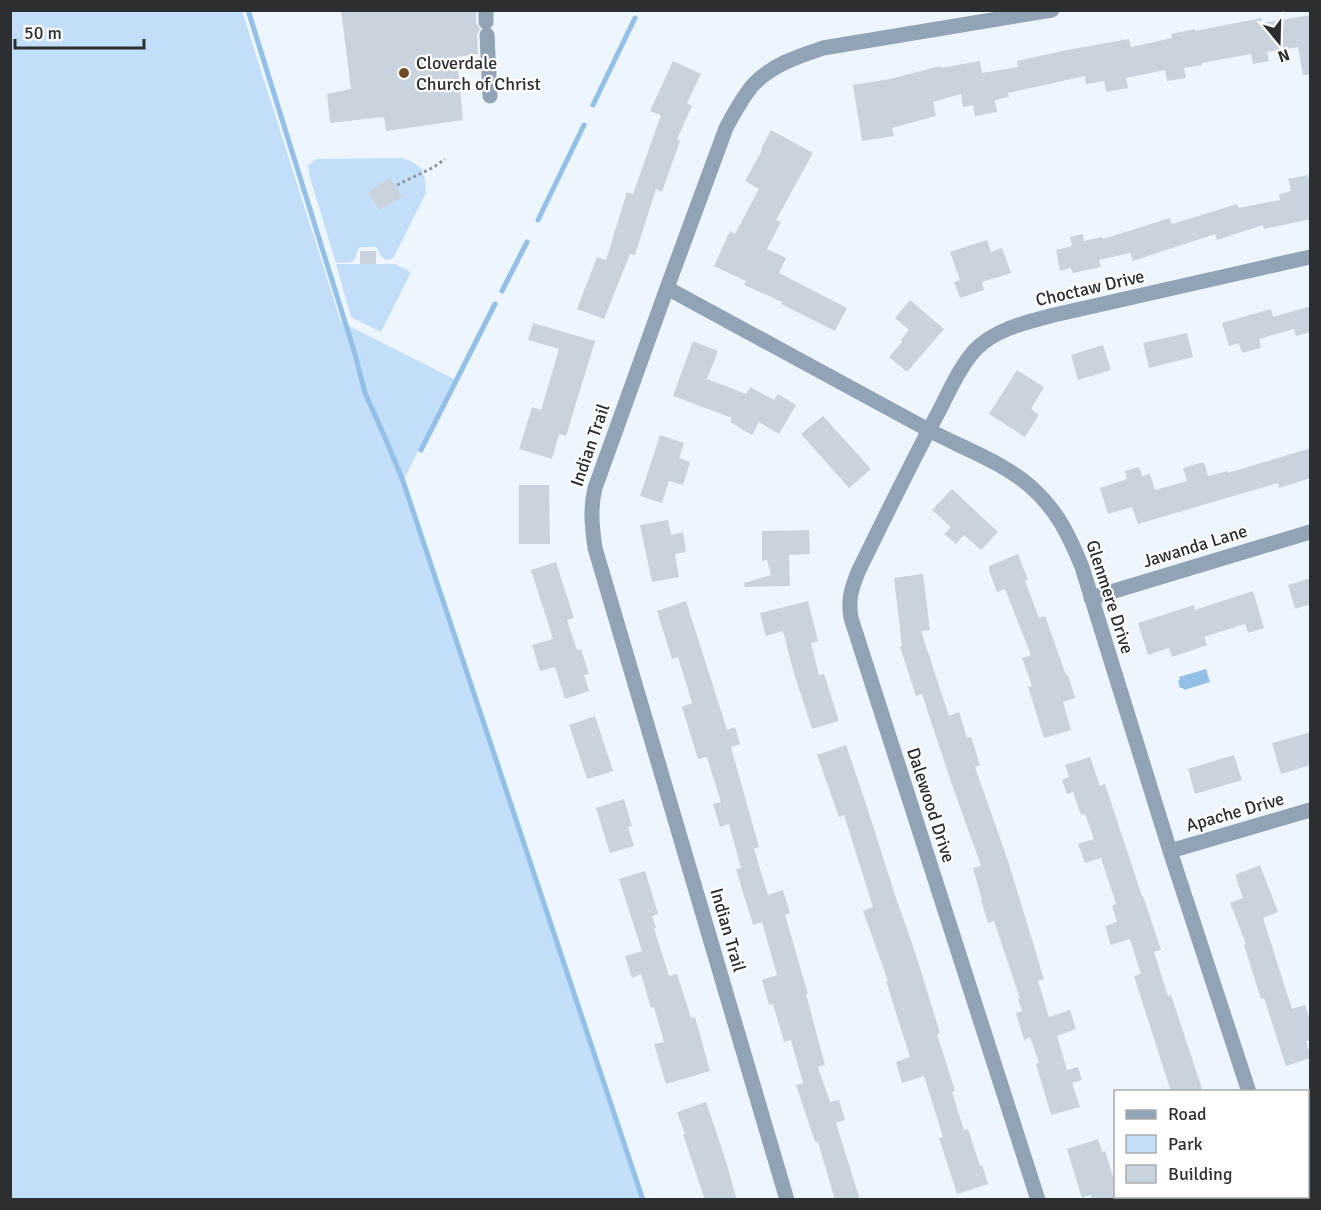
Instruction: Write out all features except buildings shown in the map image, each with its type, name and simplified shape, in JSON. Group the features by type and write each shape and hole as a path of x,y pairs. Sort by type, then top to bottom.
{"street":[{"name":"Indian Trail","path":"787,1200 595,548 592,532 592,502 595,488 726,128 755,83 776,67 824,48 1052,10"},
{"path":"486,22 490,96"},
{"name":"Choctaw Drive","path":"929,430 966,362 976,349 997,334 1054,315 1311,257"},
{"name":"Glenmere Drive","path":"667,288 1005,469 1029,486 1051,508 1069,535 1082,567 1247,1090"},
{"name":"Dalewood Drive","path":"929,430 858,572 850,592 849,605 858,641 1038,1200"},
{"name":"Jawanda Lane","path":"1091,598 1311,532"},
{"name":"Apache Drive","path":"1170,851 1311,810"}],"path":[{"path":"397,185 445,159"}],"green space":[{"path":"10,11 242,11 341,322 454,379 402,483 641,1199 11,1199"},
{"path":"401,158 421,168 426,193 394,257 387,260 376,247 361,247 352,262 336,263 308,165 317,159"},
{"path":"336,264 395,264 411,272 381,332 351,317"}],"shaded area":[{"path":"1206,669 1210,682 1184,690 1180,688 1179,677"}],"waterway":[{"path":"248,10 355,354 365,393 403,481 643,1200"},
{"path":"593,105 635,18"},
{"path":"538,220 584,125"},
{"path":"502,291 527,242"},
{"path":"421,450 495,304"}],"place":[{"name":"Cloverdale Church of Christ","path":"404,73"}]}
